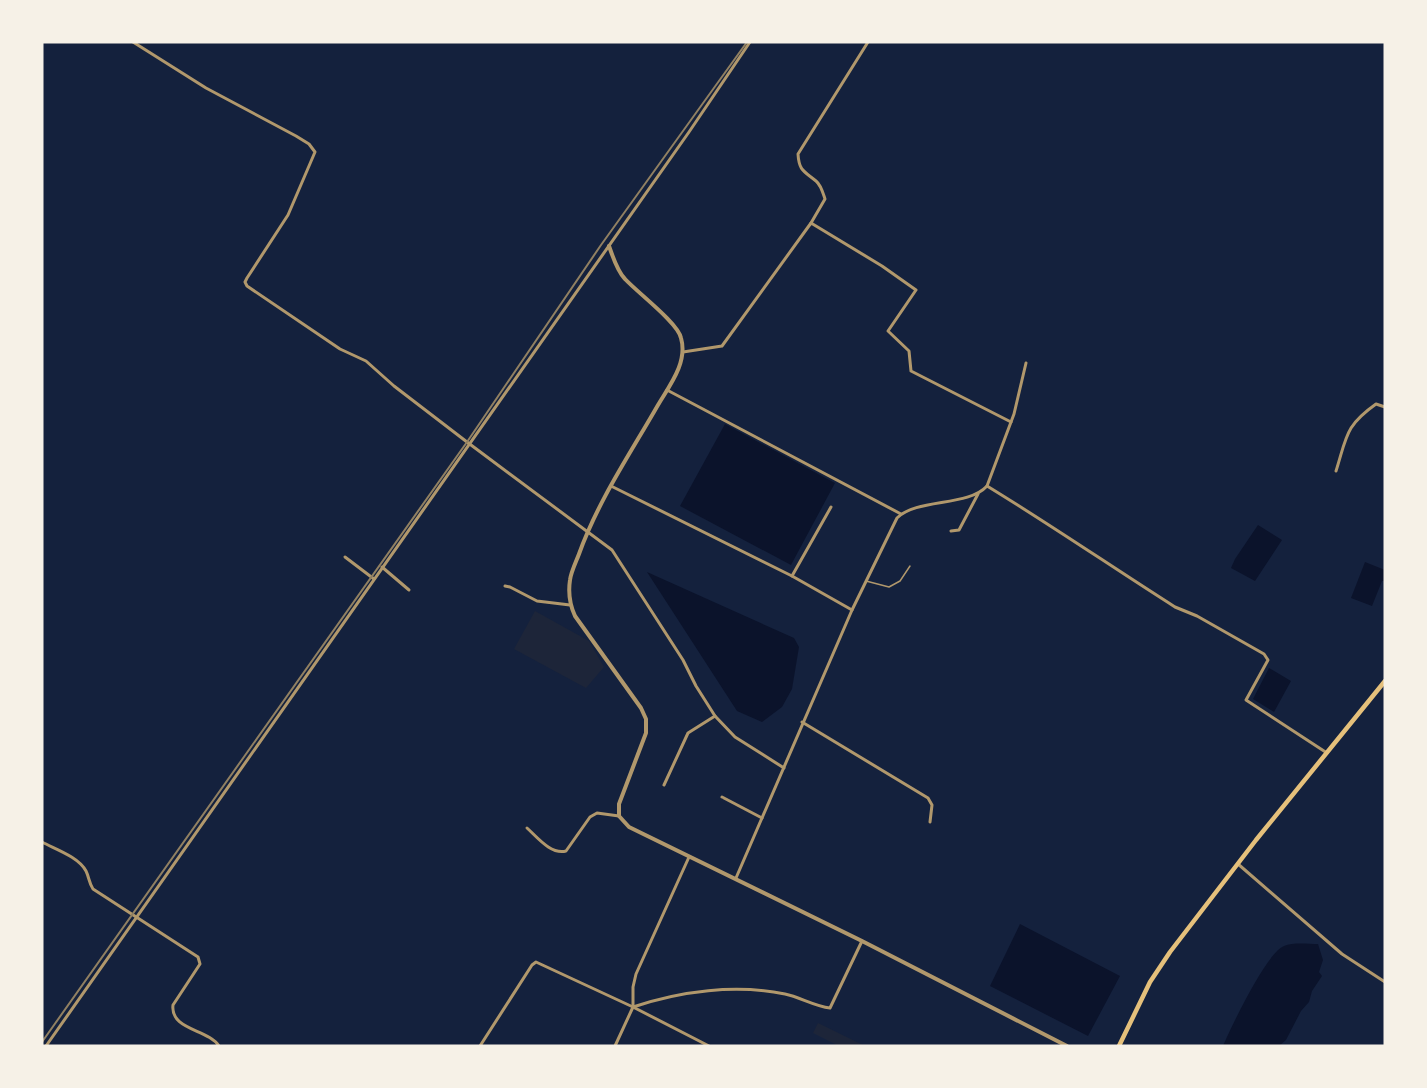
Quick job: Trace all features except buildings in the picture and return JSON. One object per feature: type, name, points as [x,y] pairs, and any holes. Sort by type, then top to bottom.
[{"type":"highway","points":[[1119,1046],[1150,982],[1170,952],[1385,681]]},
{"type":"street","points":[[133,42],[206,88],[309,144],[315,152],[288,215],[247,278],[245,282],[247,286],[340,349],[366,361],[394,386],[612,550],[716,716],[735,737],[784,768]]},
{"type":"street","points":[[46,1046],[750,42]]},
{"type":"street","points":[[683,352],[722,346],[811,223],[825,199],[818,183],[806,176],[799,165],[798,154],[868,42]]},
{"type":"street","points":[[811,223],[882,266],[916,290],[888,331],[909,351],[911,371],[1011,423]]},
{"type":"street","points":[[609,246],[622,277],[677,328],[683,352],[683,359],[667,390],[587,532],[570,579],[570,605],[575,616],[641,708],[646,719],[646,733],[619,804],[619,816]]},
{"type":"street","points":[[991,493],[989,487],[1011,423],[1026,363]]},
{"type":"street","points":[[667,390],[901,514]]},
{"type":"street","points":[[1336,471],[1349,429],[1376,404],[1385,407]]},
{"type":"street","points":[[611,486],[792,576],[852,610]]},
{"type":"street","points":[[736,879],[802,722],[892,526],[901,514],[978,494],[989,487]]},
{"type":"street","points":[[989,487],[1021,505],[1175,607],[1197,616],[1264,654],[1268,660],[1246,700],[1327,753]]},
{"type":"street","points":[[951,531],[959,530],[978,494]]},
{"type":"street","points":[[792,576],[831,507]]},
{"type":"street","points":[[345,557],[374,579]]},
{"type":"street","points":[[382,567],[409,590]]},
{"type":"street","points":[[505,586],[537,601],[570,605]]},
{"type":"street","points":[[664,785],[688,733],[716,716]]},
{"type":"street","points":[[802,722],[928,798],[932,805],[930,822]]},
{"type":"street","points":[[722,797],[762,818]]},
{"type":"street","points":[[527,828],[552,850],[561,852],[566,851],[590,818],[597,813],[619,816],[629,827],[862,941],[1067,1046]]},
{"type":"street","points":[[42,842],[80,863],[86,869],[93,889],[198,957],[200,964],[173,1005],[172,1011],[177,1021],[213,1038],[219,1046]]},
{"type":"street","points":[[615,1046],[633,1007],[633,987],[636,974],[689,856]]},
{"type":"street","points":[[1238,864],[1342,954],[1385,982]]},
{"type":"street","points":[[633,1007],[658,999],[723,988],[785,994],[830,1008],[862,941]]},
{"type":"street","points":[[480,1046],[534,963],[633,1007],[709,1046]]},
{"type":"lane","points":[[866,581],[889,587],[900,581],[910,566]]},
{"type":"shaded area","points":[[725,424],[835,483],[791,565],[680,506]]},
{"type":"shaded area","points":[[1258,525],[1282,540],[1255,581],[1231,568]]},
{"type":"shaded area","points":[[1365,562],[1385,570],[1385,581],[1382,581],[1372,606],[1351,598]]},
{"type":"shaded area","points":[[647,572],[794,638],[799,647],[792,689],[782,707],[762,722],[737,711]]},
{"type":"shaded area","points":[[535,611],[589,641],[604,667],[586,688],[514,649]]},
{"type":"shaded area","points":[[1269,668],[1291,681],[1274,712],[1253,699]]},
{"type":"shaded area","points":[[1020,924],[1120,976],[1088,1036],[990,986]]},
{"type":"shaded area","points":[[1292,944],[1318,944],[1323,960],[1319,972],[1322,976],[1286,1040],[1279,1046],[1223,1046],[1259,975],[1277,951]]},
{"type":"shaded area","points":[[818,1023],[865,1046],[839,1046],[813,1033]]},
{"type":"railway","points":[[42,1042],[467,442],[601,245],[747,42]]}]
